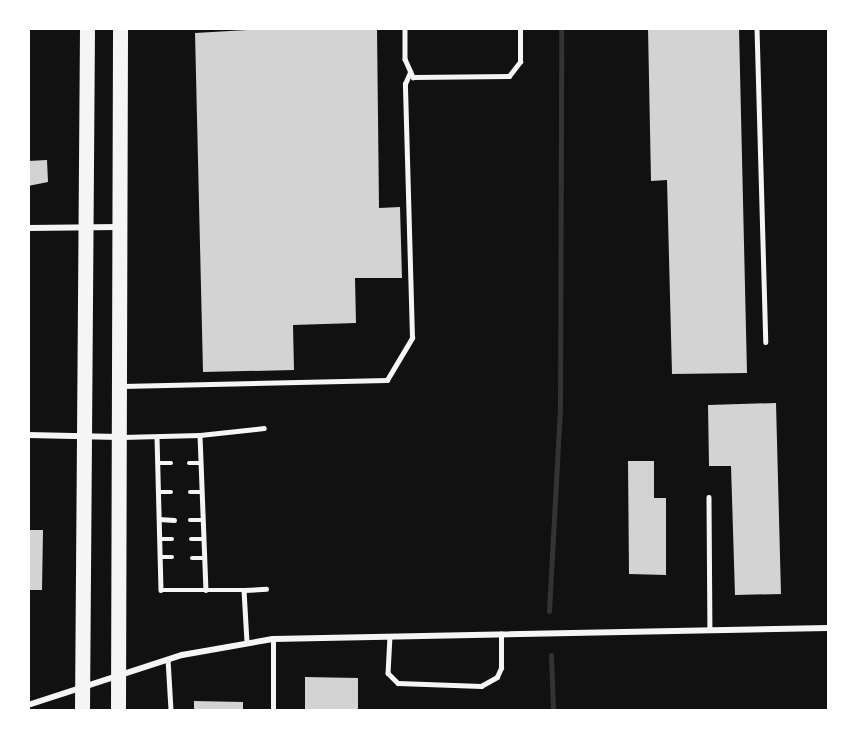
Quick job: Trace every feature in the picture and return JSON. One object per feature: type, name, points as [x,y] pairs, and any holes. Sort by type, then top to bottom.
[{"type":"main road","points":[[82,711],[82,434],[87,28]]},
{"type":"main road","points":[[118,711],[120,28]]},
{"type":"street","points":[[28,228],[119,228]]},
{"type":"street","points":[[28,435],[82,434],[120,437]]},
{"type":"street","points":[[28,705],[82,690],[168,659],[247,642],[273,639],[828,628]]},
{"type":"lane","points":[[405,28],[410,72],[413,77],[509,76],[520,62],[520,28]]},
{"type":"lane","points":[[757,28],[766,342]]},
{"type":"lane","points":[[119,386],[387,380],[412,338],[405,84],[410,72]]},
{"type":"lane","points":[[120,437],[200,435],[264,428]]},
{"type":"lane","points":[[200,435],[206,590]]},
{"type":"lane","points":[[157,437],[161,590],[267,589]]},
{"type":"lane","points":[[158,463],[171,463]]},
{"type":"lane","points":[[189,463],[201,463]]},
{"type":"lane","points":[[158,492],[171,492]]},
{"type":"lane","points":[[190,492],[201,492]]},
{"type":"lane","points":[[708,497],[710,630]]},
{"type":"lane","points":[[159,519],[174,520]]},
{"type":"lane","points":[[190,520],[202,520]]},
{"type":"lane","points":[[160,539],[172,539]]},
{"type":"lane","points":[[192,539],[203,539]]},
{"type":"lane","points":[[160,557],[172,557]]},
{"type":"lane","points":[[192,558],[203,558]]},
{"type":"lane","points":[[244,590],[247,642]]},
{"type":"lane","points":[[390,636],[388,673],[398,683],[482,686],[497,677],[501,668],[501,634]]},
{"type":"lane","points":[[273,639],[273,711]]},
{"type":"lane","points":[[168,659],[171,711]]},
{"type":"building","points":[[280,28],[377,28],[379,208],[400,207],[402,278],[355,278],[356,323],[293,325],[294,370],[203,372],[195,33]]},
{"type":"building","points":[[648,28],[739,28],[747,373],[672,374],[667,180],[651,181]]},
{"type":"building","points":[[47,160],[48,182],[28,186],[28,161]]},
{"type":"building","points":[[776,403],[781,594],[735,595],[731,466],[709,466],[708,405]]},
{"type":"building","points":[[628,461],[654,461],[654,498],[666,498],[666,575],[629,574]]},
{"type":"building","points":[[28,530],[43,530],[42,590],[28,590]]},
{"type":"building","points":[[305,677],[358,678],[358,710],[305,710]]},
{"type":"building","points":[[194,701],[243,702],[243,710],[194,710]]},
{"type":"waterway","points":[[549,611],[560,406],[561,28]]},
{"type":"waterway","points":[[551,655],[553,710]]}]
